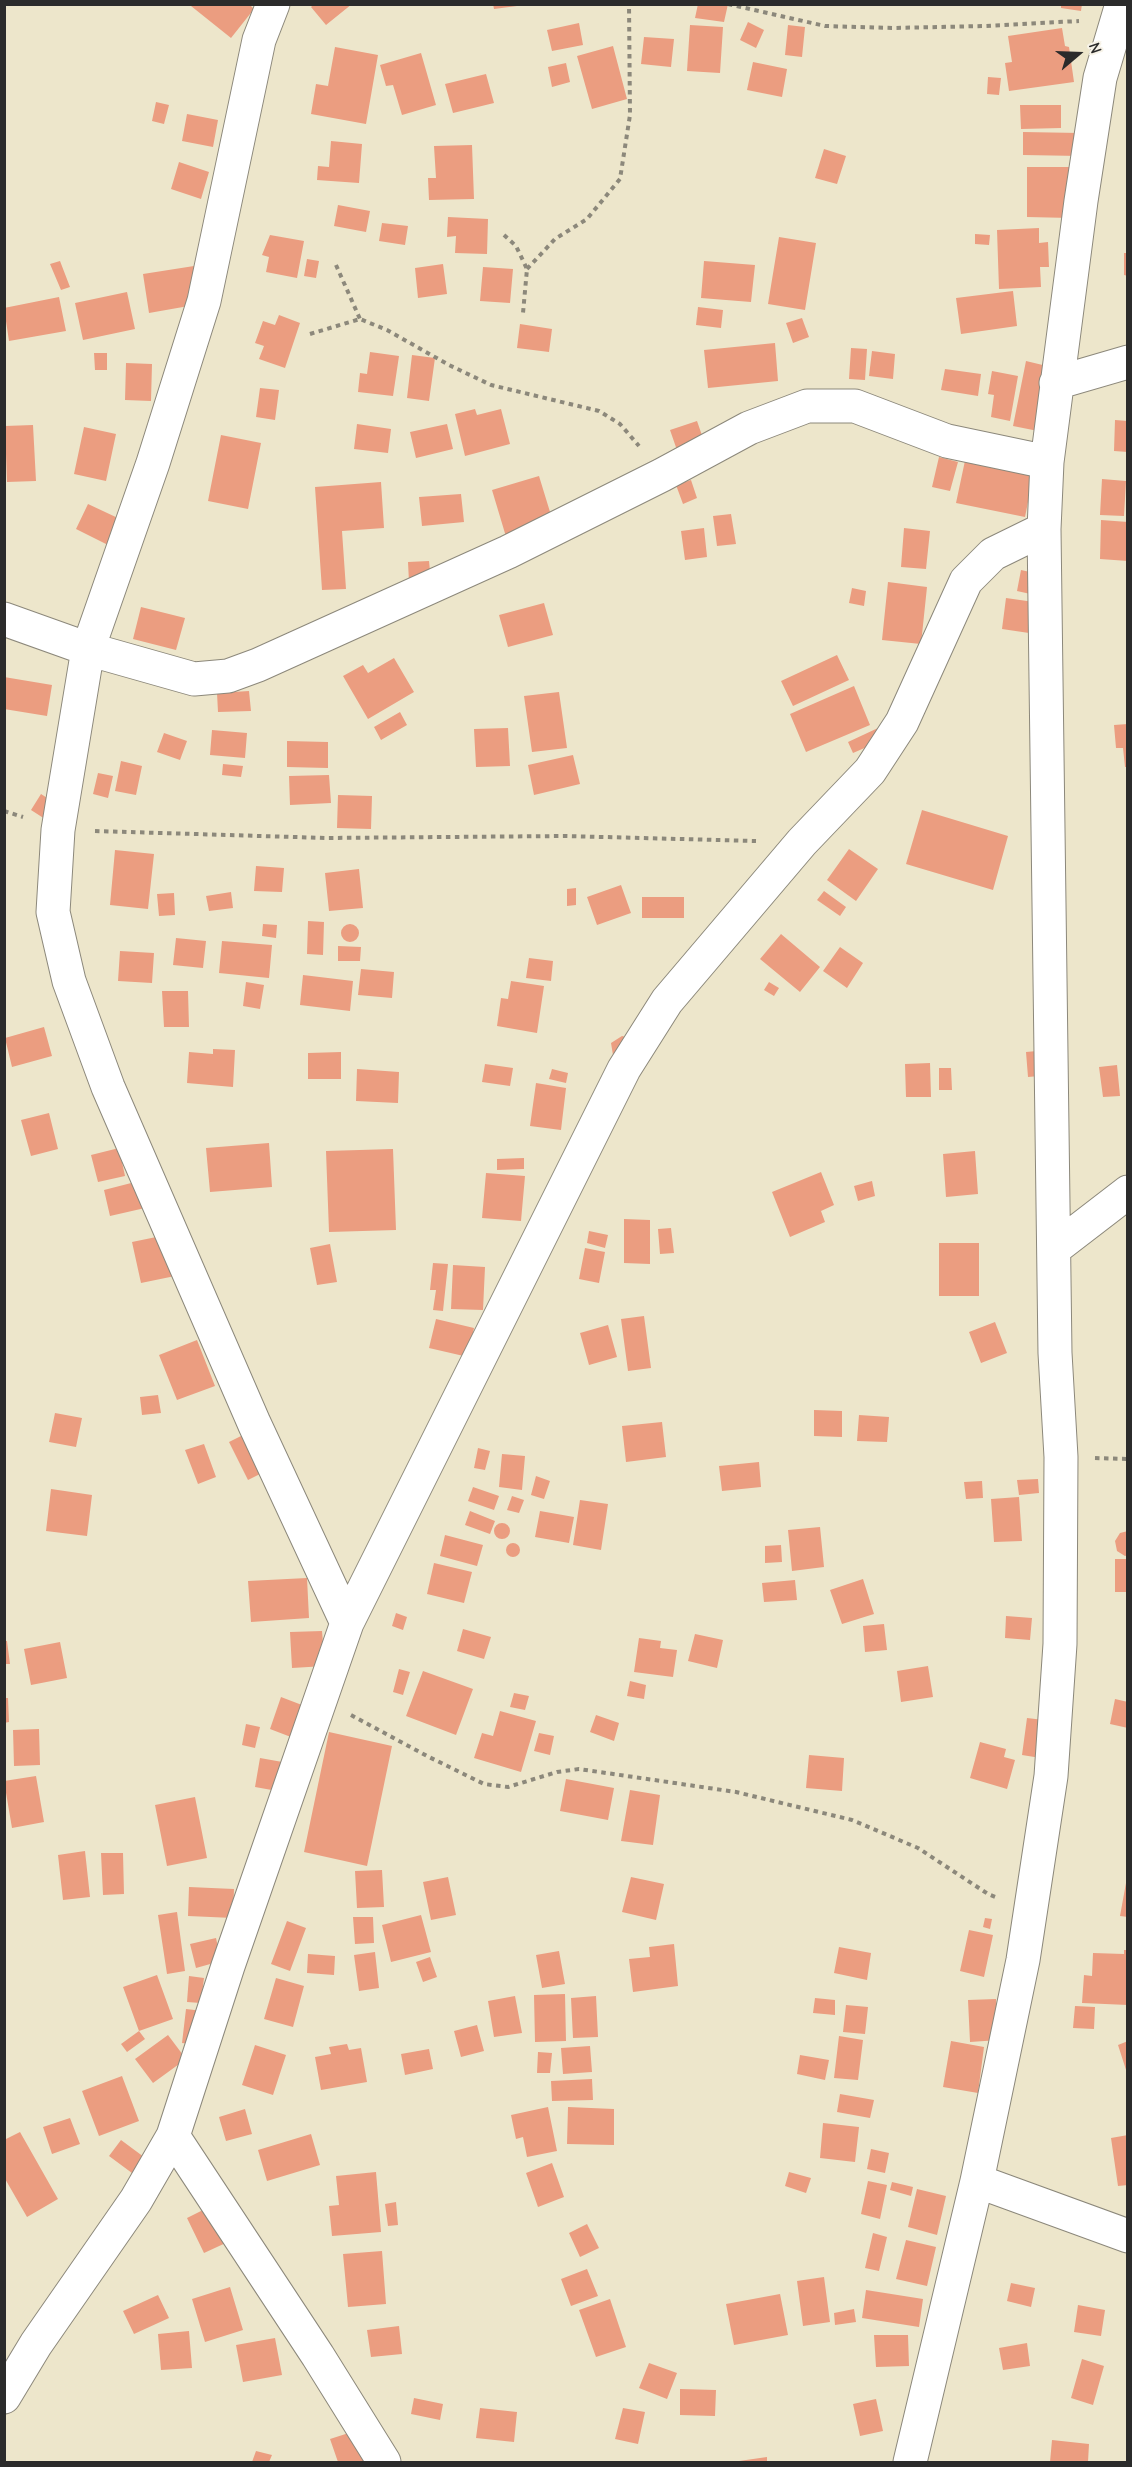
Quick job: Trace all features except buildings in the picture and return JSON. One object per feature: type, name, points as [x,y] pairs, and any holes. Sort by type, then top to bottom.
[{"type":"street","points":[[273,4],[259,40],[204,301],[135,517],[88,649],[58,830],[53,912],[69,981],[108,1088],[189,1277],[347,1623]]},
{"type":"street","points":[[910,2463],[977,2181],[1032,1912],[1051,1776],[1060,1644],[1061,1457],[1054,1353],[1044,529],[1047,462],[1056,383],[1100,78],[1119,12]]},
{"type":"street","points":[[1056,383],[1128,362]]},
{"type":"street","points":[[4,619],[88,649],[194,679],[228,676],[258,665],[508,552],[662,475],[749,428],[807,406],[855,406],[947,441],[1047,462]]},
{"type":"street","points":[[4,2397],[36,2344],[136,2200],[173,2136],[228,1966],[347,1623],[624,1069],[667,1001],[802,842],[870,771],[902,722],[966,580],[993,554],[1044,529]]},
{"type":"street","points":[[1054,1249],[1128,1192]]},
{"type":"street","points":[[173,2136],[318,2356],[384,2463]]},
{"type":"street","points":[[977,2181],[1128,2236]]},
{"type":"path","points":[[527,269],[555,239],[586,219],[620,179],[630,115],[629,4]]},
{"type":"path","points":[[728,4],[825,26],[892,28],[985,26],[1119,12]]},
{"type":"path","points":[[504,235],[516,246],[527,269],[523,313]]},
{"type":"path","points":[[336,265],[360,319]]},
{"type":"path","points":[[310,334],[360,319],[387,330],[449,365],[491,385],[599,411],[620,424],[662,475]]},
{"type":"path","points":[[58,830],[304,837],[565,836],[802,842]]},
{"type":"path","points":[[322,1698],[427,1756],[484,1784],[508,1787],[557,1772],[579,1769],[736,1792],[852,1820],[918,1848],[988,1894],[1032,1912]]}]
